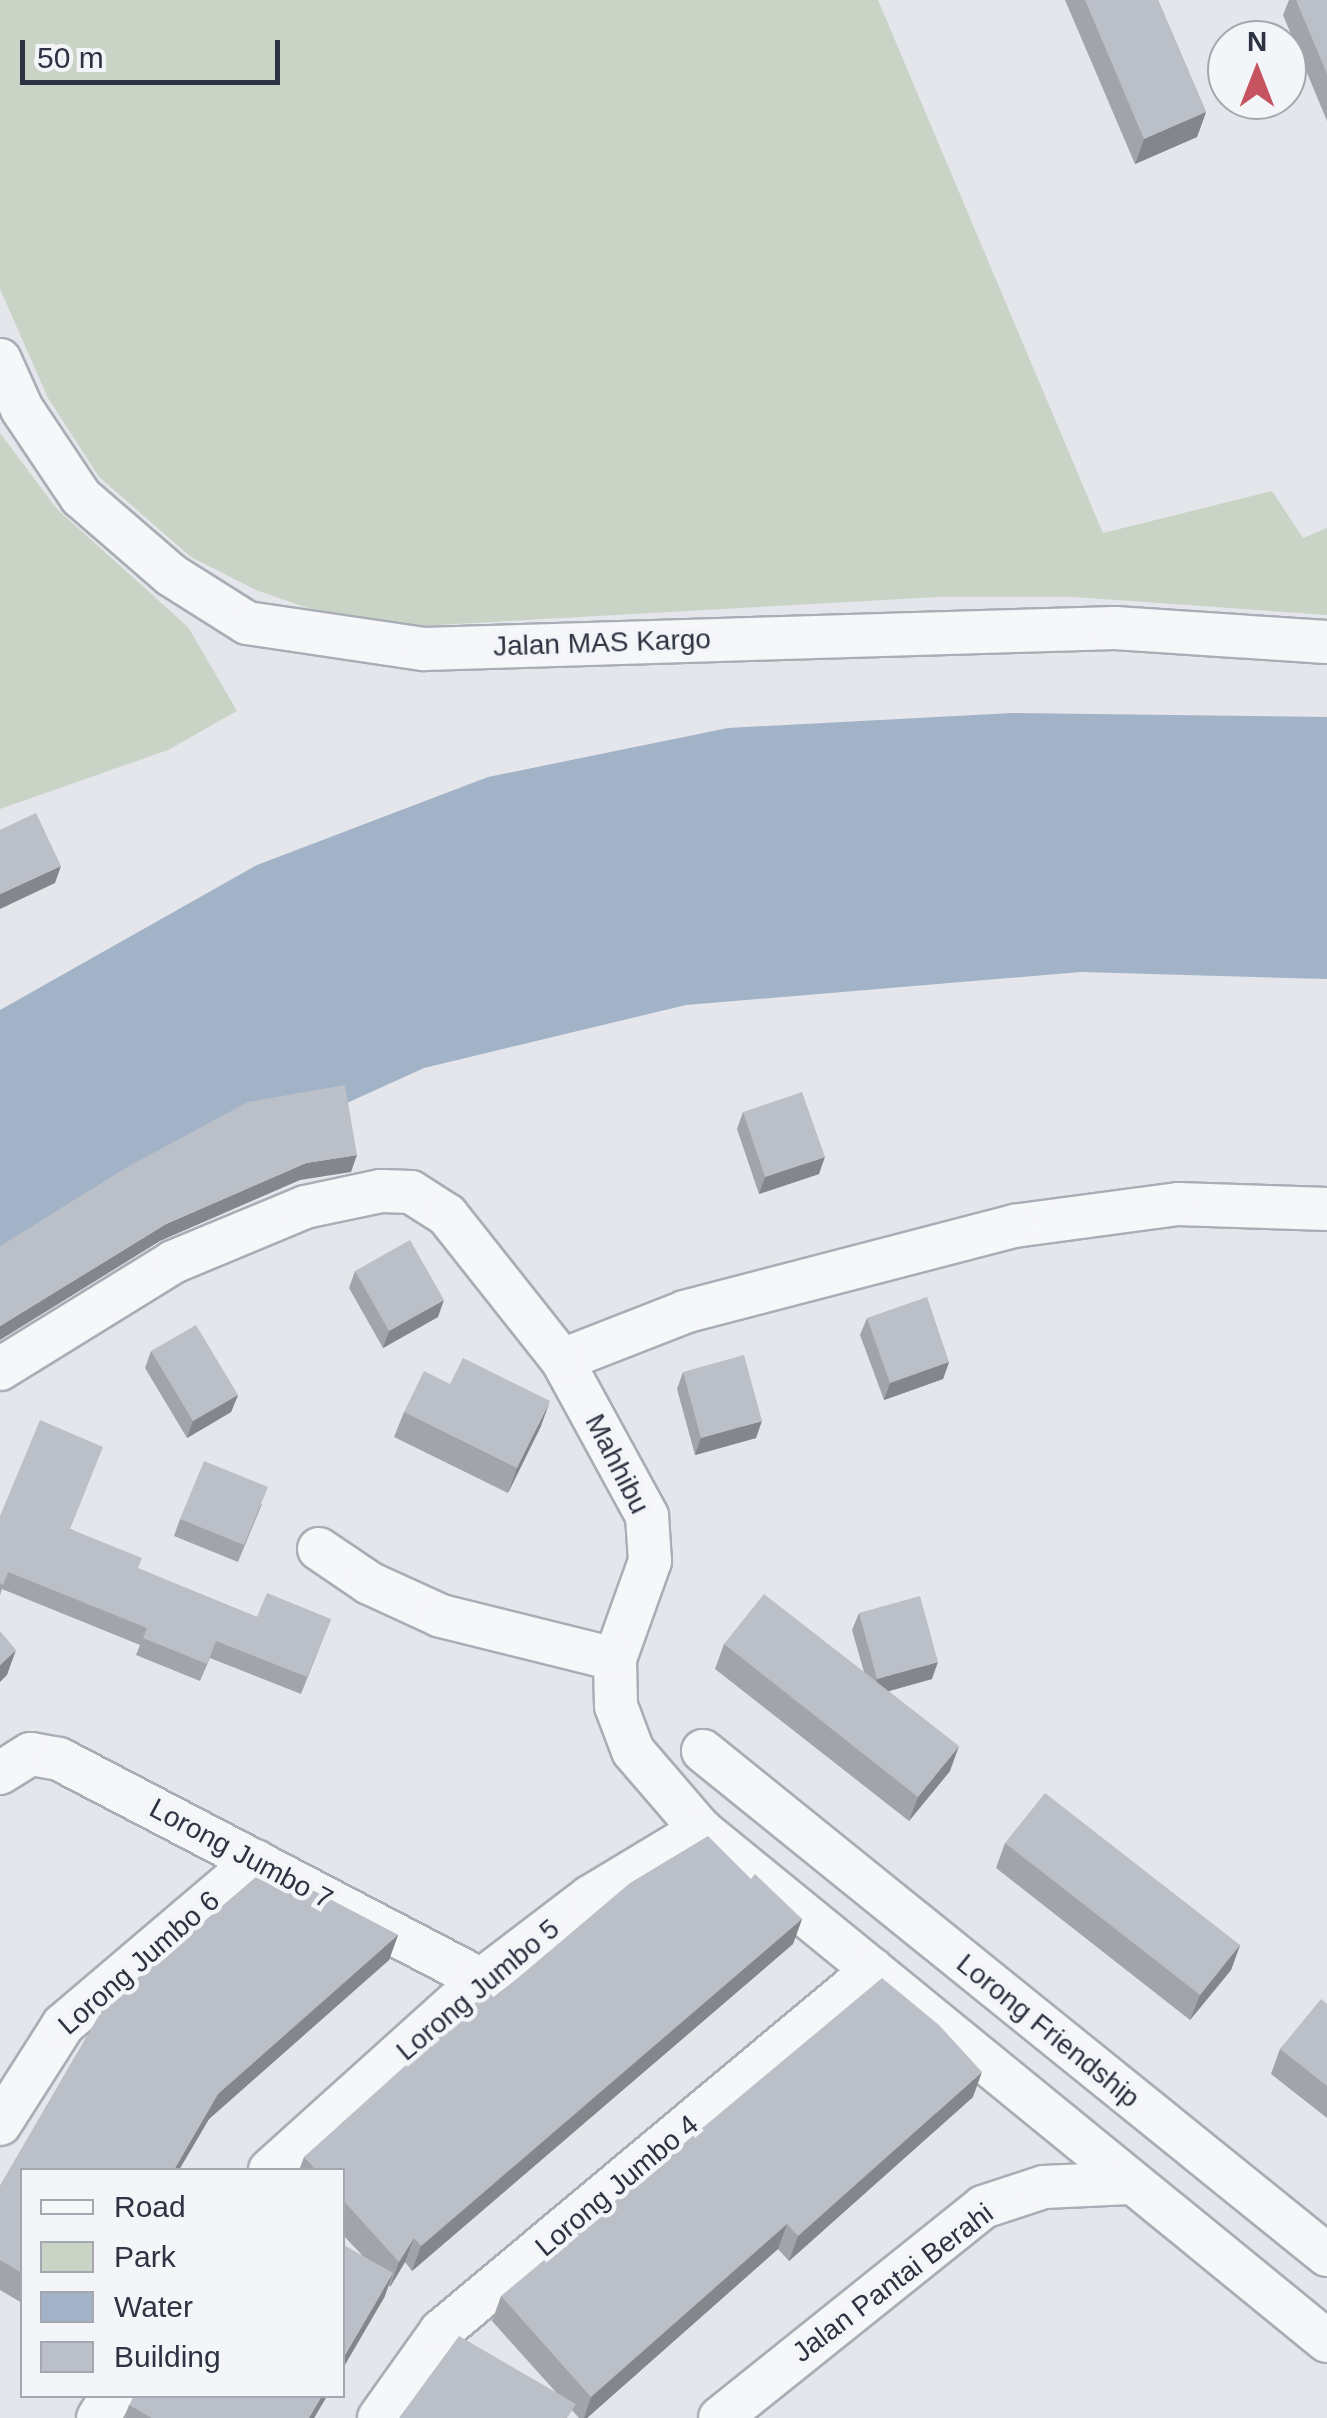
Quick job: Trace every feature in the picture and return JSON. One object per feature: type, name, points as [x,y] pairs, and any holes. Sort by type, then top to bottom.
[{"type":"street","name":"Jalan MAS Kargo","points":[[0,360],[22,409],[81,497],[171,576],[247,623],[424,648],[1115,628],[1327,642]]},
{"type":"street","name":"Mahhibu","points":[[0,1369],[173,1262],[304,1207],[381,1191],[410,1192],[448,1214],[562,1360],[647,1516],[650,1562],[614,1659],[622,1730],[713,1839],[1130,2183]]},
{"type":"street","points":[[562,1360],[685,1312],[1014,1226],[1178,1204],[1327,1209]]},
{"type":"street","points":[[319,1549],[369,1583],[441,1616],[614,1659]]},
{"type":"street","name":"Lorong Friendship","points":[[703,1751],[1327,2255]]},
{"type":"street","name":"Lorong Jumbo 7","points":[[0,1773],[31,1754],[59,1759],[481,1980]]},
{"type":"street","points":[[713,1839],[768,1807]]},
{"type":"street","name":"Lorong Jumbo 5","points":[[272,2168],[481,1980],[590,1897],[713,1839]]},
{"type":"street","name":"Lorong Jumbo 6","points":[[0,2124],[63,2024],[256,1860]]},
{"type":"street","name":"Lorong Jumbo 4","points":[[380,2418],[440,2331],[873,1970]]},
{"type":"street","points":[[1130,2183],[1327,2341]]},
{"type":"street","name":"Jalan Pantai Berahi","points":[[720,2418],[983,2208],[1044,2187],[1130,2183]]},
{"type":"green space","points":[[0,0],[878,0],[1103,533],[1272,491],[1303,538],[1327,528],[1327,615],[1074,597],[938,597],[420,626],[316,611],[256,590],[191,557],[99,477],[48,398],[0,289]]},
{"type":"green space","points":[[0,433],[57,509],[188,627],[237,711],[168,750],[0,809]]},
{"type":"water","points":[[1012,713],[1327,717],[1327,979],[1081,972],[686,1005],[424,1068],[87,1221],[0,1273],[0,1010],[257,865],[488,777],[728,728]]},
{"type":"building","points":[[1085,0],[1158,0],[1206,112],[1144,139]]},
{"type":"building","points":[[1296,0],[1327,0],[1327,74],[1307,20]]},
{"type":"building","points":[[36,813],[61,866],[0,894],[0,830]]},
{"type":"building","points":[[345,1085],[357,1155],[306,1163],[166,1224],[0,1326],[0,1246],[129,1166],[248,1102]]},
{"type":"building","points":[[802,1092],[825,1157],[765,1177],[743,1112]]},
{"type":"building","points":[[410,1240],[444,1300],[389,1331],[355,1271]]},
{"type":"building","points":[[927,1297],[949,1362],[890,1383],[867,1318]]},
{"type":"building","points":[[196,1325],[238,1395],[193,1421],[151,1351]]},
{"type":"building","points":[[744,1355],[762,1421],[701,1438],[683,1372]]},
{"type":"building","points":[[463,1358],[550,1401],[517,1468],[404,1412],[424,1371],[450,1384]]},
{"type":"building","points":[[40,1420],[103,1447],[70,1529],[142,1558],[138,1568],[257,1617],[267,1593],[331,1619],[307,1677],[216,1641],[207,1664],[143,1638],[147,1628],[8,1572],[3,1585],[0,1583],[0,1516]]},
{"type":"building","points":[[204,1461],[268,1487],[244,1545],[180,1519]]},
{"type":"building","points":[[764,1594],[959,1746],[918,1797],[724,1644]]},
{"type":"building","points":[[920,1596],[938,1662],[877,1679],[859,1613]]},
{"type":"building","points":[[0,1631],[16,1650],[0,1665]]},
{"type":"building","points":[[1045,1793],[1240,1945],[1200,1995],[1005,1843]]},
{"type":"building","points":[[708,1836],[751,1879],[755,1874],[802,1919],[421,2246],[414,2238],[399,2262],[345,2202],[345,2168],[314,2168],[304,2157],[488,1991],[494,1998],[630,1883]]},
{"type":"building","points":[[268,1867],[398,1935],[218,2094],[175,2168],[20,2168],[20,2272],[0,2260],[0,2186],[104,2007]]},
{"type":"building","points":[[882,1978],[939,2025],[982,2072],[798,2236],[787,2224],[591,2397],[501,2296]]},
{"type":"building","points":[[1321,1999],[1327,2004],[1327,2086],[1280,2049]]},
{"type":"building","points":[[345,2246],[393,2273],[345,2355]]},
{"type":"building","points":[[459,2336],[576,2404],[567,2418],[399,2418]]},
{"type":"building","points":[[133,2398],[321,2398],[309,2418],[152,2418],[129,2405]]}]
